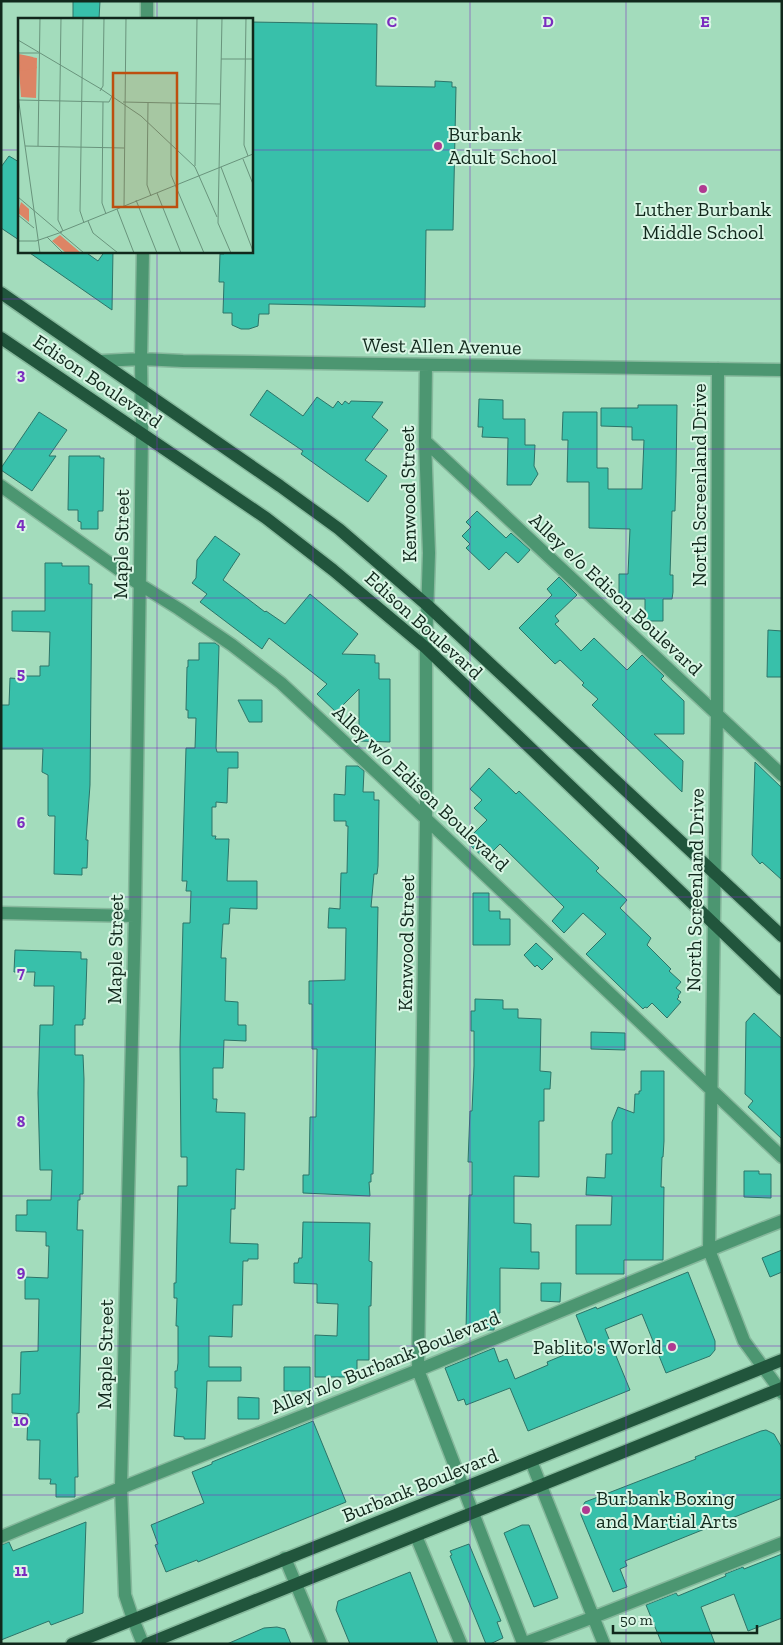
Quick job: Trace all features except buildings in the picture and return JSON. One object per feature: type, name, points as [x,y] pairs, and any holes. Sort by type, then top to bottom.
[{"type":"main road","name":"Edison Boulevard","points":[[1,293],[102,361],[338,529],[427,605],[782,936]]},
{"type":"main road","name":"Edison Boulevard","points":[[1,338],[142,433],[334,570],[426,648],[782,989]]},
{"type":"main road","name":"Burbank Boulevard","points":[[72,1644],[782,1360]]},
{"type":"main road","points":[[147,1644],[781,1390]]},
{"type":"street","points":[[147,1],[147,18]]},
{"type":"street","name":"Maple Street","points":[[143,252],[135,916],[121,1487],[125,1595],[143,1644]]},
{"type":"street","name":"West Allen Avenue","points":[[102,361],[141,359],[782,370]]},
{"type":"street","name":"Kenwood Street","points":[[426,364],[429,553],[426,648],[426,819],[418,1370],[522,1644]]},
{"type":"street","name":"North Screenland Drive","points":[[718,369],[717,714],[709,1250],[744,1341],[781,1390]]},
{"type":"street","name":"Alley e/o Edison Boulevard","points":[[426,441],[782,775]]},
{"type":"street","name":"Alley w/o Edison Boulevard","points":[[1,486],[139,584],[232,645],[281,683],[782,1157]]},
{"type":"street","points":[[1,913],[135,916]]},
{"type":"street","name":"Alley n/o Burbank Boulevard","points":[[1,1537],[121,1487],[418,1370],[782,1221]]},
{"type":"street","points":[[531,1461],[604,1644]]},
{"type":"street","points":[[416,1536],[461,1644]]},
{"type":"street","points":[[522,1644],[782,1543]]},
{"type":"street","points":[[285,1558],[321,1644]]},
{"type":"place","name":"Burbank Adult School","points":[[438,146]]},
{"type":"place","name":"Luther Burbank Middle School","points":[[703,189]]},
{"type":"place","name":"Pablito's World","points":[[672,1347]]},
{"type":"place","name":"Burbank Boxing and Martial Arts","points":[[586,1510]]}]
